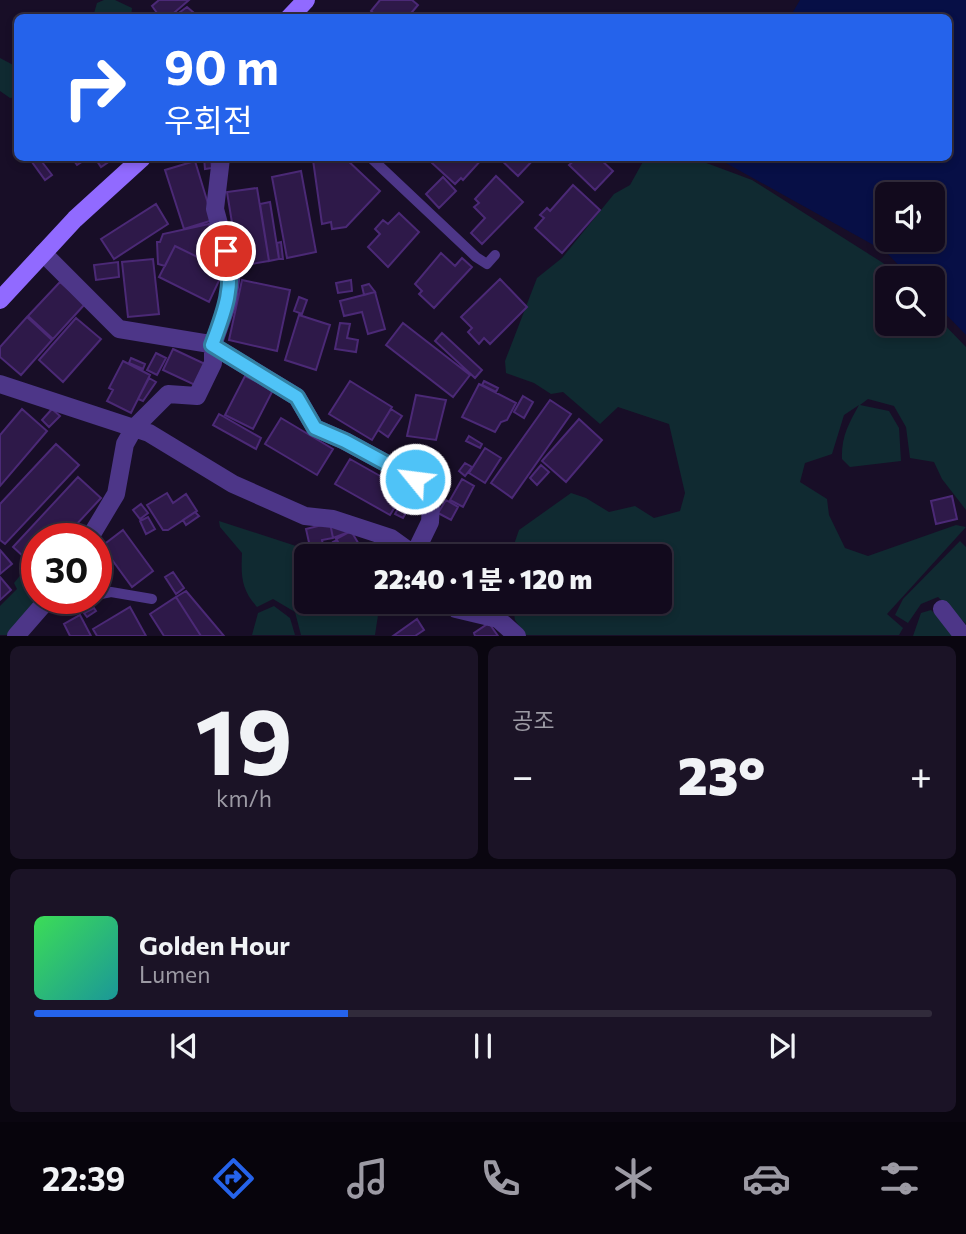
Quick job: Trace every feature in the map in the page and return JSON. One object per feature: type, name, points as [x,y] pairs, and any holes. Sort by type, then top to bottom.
[{"type":"main road","points":[[293,14],[306,0]]},
{"type":"main road","points":[[0,300],[75,219],[139,161]]},
{"type":"street","points":[[100,523],[110,508],[125,443],[134,428],[168,394],[197,396],[213,363],[212,345],[228,302],[232,272],[215,209],[221,161]]},
{"type":"street","points":[[43,253],[119,329],[212,345],[297,397],[315,428],[415,479],[431,505],[430,522],[420,544]]},
{"type":"street","points":[[0,384],[149,433],[233,484],[304,516],[333,519],[391,538],[399,544]]},
{"type":"street","points":[[942,609],[963,635]]},
{"type":"street","points":[[16,635],[35,614]]},
{"type":"street","points":[[475,614],[498,619],[517,635]]},
{"type":"lane","points":[[374,161],[476,257],[487,264],[495,255]]},
{"type":"lane","points":[[112,592],[152,599]]},
{"type":"shaded area","points":[[115,0],[132,8],[131,14],[94,14],[97,3]]},
{"type":"shaded area","points":[[800,0],[966,0],[966,335],[945,313],[945,266],[899,266],[886,252],[945,252],[945,182],[875,182],[875,246],[722,161],[952,161],[952,14],[792,14]]},
{"type":"shaded area","points":[[0,58],[14,65],[14,97],[10,98],[0,91]]},
{"type":"shaded area","points":[[643,161],[701,161],[752,180],[886,266],[875,266],[875,336],[945,336],[945,325],[966,347],[966,510],[942,479],[934,462],[910,458],[906,427],[894,406],[868,399],[860,405],[889,411],[899,428],[901,461],[850,467],[842,459],[844,437],[859,405],[844,415],[832,454],[805,463],[800,482],[827,499],[829,515],[845,548],[868,556],[956,525],[966,527],[887,614],[903,628],[899,635],[525,635],[515,620],[514,614],[672,614],[672,544],[514,544],[519,530],[571,493],[586,498],[609,512],[635,506],[654,518],[680,511],[685,493],[669,424],[618,407],[600,424],[563,392],[551,394],[534,383],[506,373],[505,361],[537,278],[562,258],[614,194],[630,185]]},
{"type":"shaded area","points":[[219,521],[294,545],[294,611],[273,599],[257,607],[243,582],[242,553],[220,527]]},
{"type":"shaded area","points":[[960,541],[966,547],[966,624],[938,597],[921,604],[908,623],[895,615],[903,599]]},
{"type":"shaded area","points":[[21,574],[21,614],[28,614],[11,635],[0,635],[0,606],[17,589],[14,583]]},
{"type":"shaded area","points":[[274,606],[290,618],[295,635],[252,635],[258,613]]},
{"type":"shaded area","points":[[931,610],[957,636],[913,636],[921,613]]},
{"type":"shaded area","points":[[296,614],[378,614],[375,635],[301,635]]},
{"type":"building","points":[[159,0],[189,0],[173,14],[156,14],[152,6]]},
{"type":"building","points":[[380,0],[412,0],[418,5],[410,14],[374,14],[371,11]]},
{"type":"building","points":[[187,7],[195,14],[177,14]]},
{"type":"building","points":[[41,161],[52,175],[45,180],[32,162]]},
{"type":"building","points":[[97,161],[110,161],[101,167]]},
{"type":"building","points":[[195,161],[213,220],[184,229],[165,170]]},
{"type":"building","points":[[204,161],[211,161],[212,168],[205,169]]},
{"type":"building","points":[[313,161],[348,161],[380,191],[346,227],[332,229],[331,222],[322,224]]},
{"type":"building","points":[[480,161],[463,180],[461,178],[455,184],[432,163]]},
{"type":"building","points":[[502,161],[532,161],[518,176]]},
{"type":"building","points":[[574,161],[602,161],[613,171],[595,190],[569,165]]},
{"type":"building","points":[[301,171],[316,252],[287,258],[272,177]]},
{"type":"building","points":[[496,176],[523,202],[482,244],[471,233],[485,218],[474,207],[479,203],[475,199]]},
{"type":"building","points":[[443,177],[456,191],[439,208],[426,194]]},
{"type":"building","points":[[573,185],[600,210],[562,253],[535,228],[544,218],[540,215],[547,208],[550,211]]},
{"type":"building","points":[[257,188],[269,261],[239,266],[227,192]]},
{"type":"building","points":[[270,202],[279,259],[269,261],[260,204]]},
{"type":"building","points":[[156,204],[168,224],[114,259],[101,239]]},
{"type":"building","points":[[399,213],[419,232],[388,267],[368,247],[380,234],[375,229],[383,220],[388,224]]},
{"type":"building","points":[[209,224],[222,263],[220,268],[175,246],[165,266],[158,264],[157,242],[160,242],[163,234]]},
{"type":"building","points":[[281,242],[283,259],[279,259],[277,243]]},
{"type":"building","points":[[175,246],[224,270],[209,302],[159,277]]},
{"type":"building","points":[[441,253],[455,266],[462,258],[472,267],[434,308],[419,294],[422,291],[415,284]]},
{"type":"building","points":[[153,259],[159,314],[128,317],[122,262]]},
{"type":"building","points":[[118,262],[119,277],[96,280],[94,265]]},
{"type":"building","points":[[500,279],[527,307],[490,344],[484,338],[479,344],[468,332],[472,328],[461,317]]},
{"type":"building","points":[[242,280],[290,290],[277,351],[229,340]]},
{"type":"building","points":[[351,280],[352,291],[338,293],[336,283]]},
{"type":"building","points":[[60,282],[85,304],[53,339],[28,316]]},
{"type":"building","points":[[369,284],[375,292],[364,295],[362,286]]},
{"type":"building","points":[[375,292],[385,329],[368,334],[362,312],[344,316],[340,301]]},
{"type":"building","points":[[299,297],[307,300],[302,314],[294,311]]},
{"type":"building","points":[[299,315],[330,325],[316,370],[285,360]]},
{"type":"building","points":[[27,317],[52,340],[21,375],[0,357],[0,347]]},
{"type":"building","points":[[76,318],[101,339],[63,382],[39,360]]},
{"type":"building","points":[[340,323],[350,324],[347,338],[358,340],[356,352],[335,349]]},
{"type":"building","points":[[403,323],[470,375],[453,397],[386,345]]},
{"type":"building","points":[[442,333],[482,370],[475,378],[435,341]]},
{"type":"building","points":[[173,349],[205,364],[195,385],[163,370]]},
{"type":"building","points":[[156,353],[166,358],[157,375],[147,370]]},
{"type":"building","points":[[131,358],[145,364],[143,369],[129,363]]},
{"type":"building","points":[[123,361],[150,375],[131,413],[107,401],[113,390],[109,388]]},
{"type":"building","points":[[245,376],[273,390],[253,429],[225,415]]},
{"type":"building","points":[[149,378],[156,382],[143,401],[138,399]]},
{"type":"building","points":[[350,381],[392,407],[372,440],[329,414]]},
{"type":"building","points":[[484,381],[498,388],[496,392],[482,385]]},
{"type":"building","points":[[479,384],[516,403],[507,420],[501,422],[495,432],[462,417]]},
{"type":"building","points":[[416,395],[446,400],[436,440],[407,436]]},
{"type":"building","points":[[523,396],[533,402],[524,418],[514,412]]},
{"type":"building","points":[[550,400],[571,414],[512,498],[491,483]]},
{"type":"building","points":[[22,409],[47,431],[0,486],[0,435]]},
{"type":"building","points":[[52,409],[60,416],[49,427],[42,420]]},
{"type":"building","points":[[391,409],[402,416],[388,437],[378,430]]},
{"type":"building","points":[[219,414],[261,438],[256,449],[213,425]]},
{"type":"building","points":[[281,418],[333,449],[317,475],[265,444]]},
{"type":"building","points":[[579,419],[602,440],[566,482],[542,461]]},
{"type":"building","points":[[469,436],[482,444],[480,448],[466,441]]},
{"type":"building","points":[[56,444],[79,465],[25,523],[21,523],[21,527],[5,544],[0,540],[0,504]]},
{"type":"building","points":[[485,448],[501,458],[485,483],[469,473]]},
{"type":"building","points":[[350,459],[405,490],[390,515],[335,484]]},
{"type":"building","points":[[465,463],[472,467],[465,476],[459,471]]},
{"type":"building","points":[[541,465],[549,472],[537,485],[530,478]]},
{"type":"building","points":[[78,477],[101,498],[78,523],[35,523]]},
{"type":"building","points":[[462,479],[474,486],[463,507],[450,500]]},
{"type":"building","points":[[167,493],[173,503],[186,494],[197,511],[168,530],[163,530],[147,505]]},
{"type":"building","points":[[952,496],[957,519],[936,524],[931,501]]},
{"type":"building","points":[[403,499],[411,504],[403,518],[395,514]]},
{"type":"building","points":[[446,500],[458,507],[451,520],[438,513]]},
{"type":"building","points":[[141,504],[148,513],[140,519],[133,510]]},
{"type":"building","points":[[195,512],[199,516],[186,525],[183,520]]},
{"type":"building","points":[[148,517],[155,529],[146,534],[140,521]]},
{"type":"building","points":[[330,523],[333,538],[322,540],[323,544],[309,544],[306,529]]},
{"type":"building","points":[[330,523],[349,532],[333,538]]},
{"type":"building","points":[[123,530],[153,571],[132,587],[112,560],[112,538]]},
{"type":"building","points":[[351,531],[359,544],[339,544],[336,539]]},
{"type":"building","points":[[21,538],[21,554],[13,547]]},
{"type":"building","points":[[0,550],[12,564],[0,574]]},
{"type":"building","points":[[173,572],[184,588],[176,594],[165,577]]},
{"type":"building","points":[[0,577],[11,590],[0,600]]},
{"type":"building","points":[[186,591],[224,636],[201,636],[176,597]]},
{"type":"building","points":[[176,597],[201,636],[164,636],[150,614]]},
{"type":"building","points":[[130,607],[146,636],[97,636],[93,629]]},
{"type":"building","points":[[80,615],[91,636],[70,636],[64,624]]},
{"type":"building","points":[[417,619],[424,630],[415,636],[393,636]]},
{"type":"building","points":[[489,623],[498,636],[475,636],[474,633]]},
{"type":"route","points":[[226,251],[232,272],[228,302],[212,345],[297,397],[315,428],[415,479]]}]
